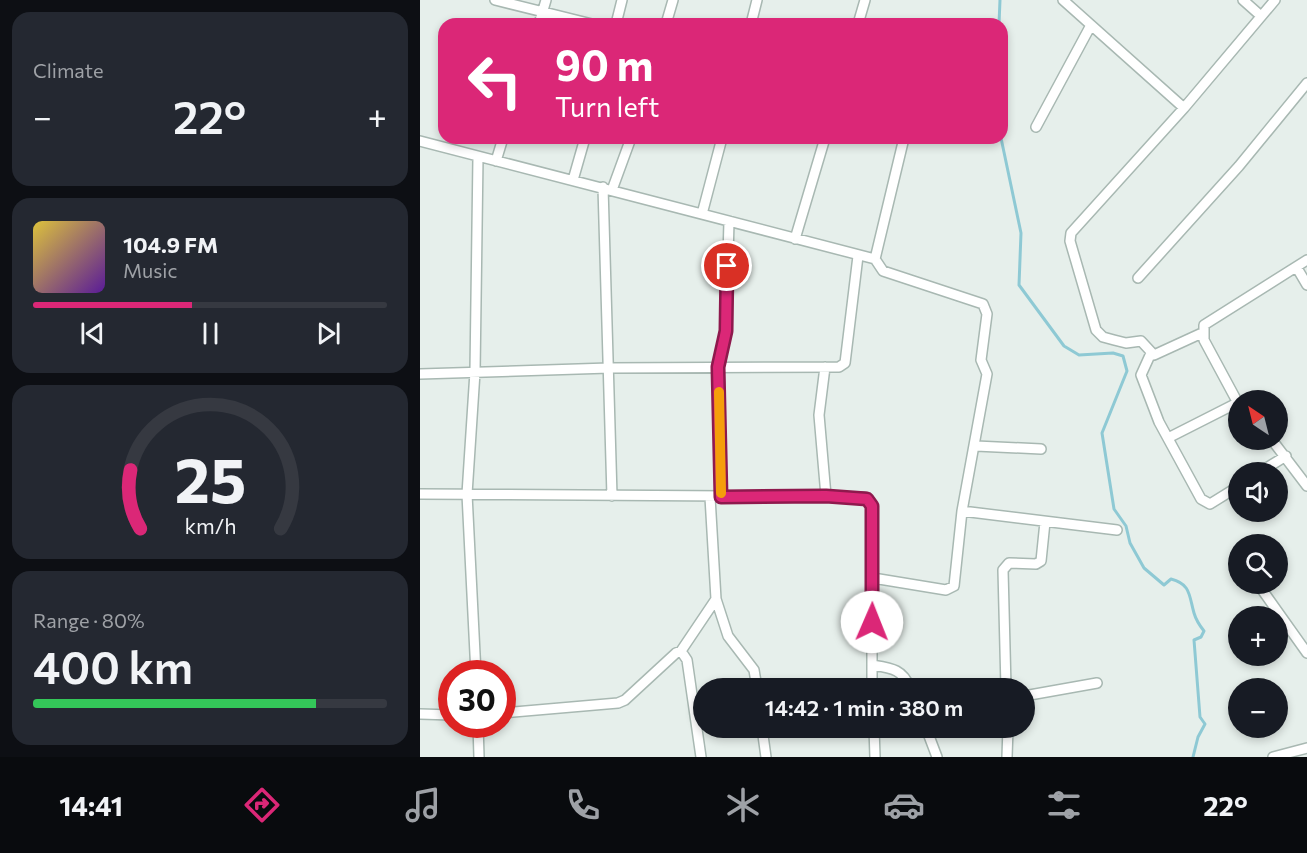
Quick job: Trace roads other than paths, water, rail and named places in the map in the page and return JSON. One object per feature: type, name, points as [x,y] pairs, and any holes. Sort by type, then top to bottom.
[{"type":"street","points":[[495,0],[568,18]]},
{"type":"street","points":[[541,18],[546,0]]},
{"type":"street","points":[[618,18],[622,0]]},
{"type":"street","points":[[668,18],[673,0]]},
{"type":"street","points":[[752,18],[757,0]]},
{"type":"street","points":[[860,18],[865,0]]},
{"type":"street","points":[[1063,0],[1184,108]]},
{"type":"street","points":[[1243,0],[1261,16]]},
{"type":"street","points":[[1202,333],[1159,354],[1151,353],[1141,342],[1126,343],[1103,337],[1096,330],[1070,242],[1071,233],[1184,108],[1275,0]]},
{"type":"street","points":[[1036,127],[1091,25]]},
{"type":"street","points":[[1138,278],[1239,165],[1307,83]]},
{"type":"street","points":[[420,141],[875,260],[883,271],[980,302],[986,308],[981,360],[987,374],[976,446],[962,511],[952,588],[946,590],[873,578]]},
{"type":"street","points":[[496,161],[501,144]]},
{"type":"street","points":[[573,180],[583,144]]},
{"type":"street","points":[[612,496],[608,189],[628,144]]},
{"type":"street","points":[[702,214],[720,144]]},
{"type":"street","points":[[795,239],[823,144]]},
{"type":"street","points":[[875,260],[903,144]]},
{"type":"street","points":[[475,660],[467,494],[475,372],[478,157]]},
{"type":"street","points":[[721,497],[718,367],[726,331],[729,221]]},
{"type":"street","points":[[420,374],[609,368],[839,367],[845,363],[858,256]]},
{"type":"street","points":[[1231,390],[1202,333],[1204,325],[1307,260]]},
{"type":"street","points":[[1297,268],[1307,285]]},
{"type":"street","points":[[1151,353],[1141,375],[1159,422],[1204,502],[1216,501],[1228,493]]},
{"type":"street","points":[[825,367],[819,415],[826,496]]},
{"type":"street","points":[[1168,438],[1228,409]]},
{"type":"street","points":[[976,446],[1041,449]]},
{"type":"street","points":[[1281,450],[1307,486]]},
{"type":"street","points":[[1276,462],[1286,456]]},
{"type":"street","points":[[420,494],[864,497],[870,502],[873,578],[872,678]]},
{"type":"street","points":[[710,497],[716,599],[728,636],[754,670],[755,678]]},
{"type":"street","points":[[962,511],[1117,530]]},
{"type":"street","points":[[1006,678],[1003,570],[1009,563],[1036,564],[1041,561],[1045,522]]},
{"type":"street","points":[[1265,594],[1307,653]]},
{"type":"street","points":[[516,712],[618,703],[626,700],[676,653],[681,651],[716,599]]},
{"type":"street","points":[[681,651],[687,660],[701,757]]},
{"type":"street","points":[[872,665],[896,669],[906,678]]},
{"type":"street","points":[[1035,694],[1097,683]]},
{"type":"street","points":[[420,714],[438,715]]},
{"type":"street","points":[[478,738],[479,757]]},
{"type":"street","points":[[763,738],[766,757]]},
{"type":"street","points":[[874,738],[875,757]]},
{"type":"street","points":[[930,738],[937,757]]},
{"type":"street","points":[[1007,757],[1008,738]]},
{"type":"street","points":[[1273,757],[1307,748]]},
{"type":"waterway","points":[[999,18],[1000,0]]},
{"type":"waterway","points":[[1002,144],[1021,233],[1019,285],[1064,346],[1079,355],[1113,353],[1123,356],[1127,371],[1102,433],[1114,509],[1126,526],[1130,543],[1144,568],[1164,585],[1171,579],[1186,587],[1196,618],[1204,631],[1201,637],[1194,640],[1200,717],[1205,724],[1198,737],[1193,757]]}]
